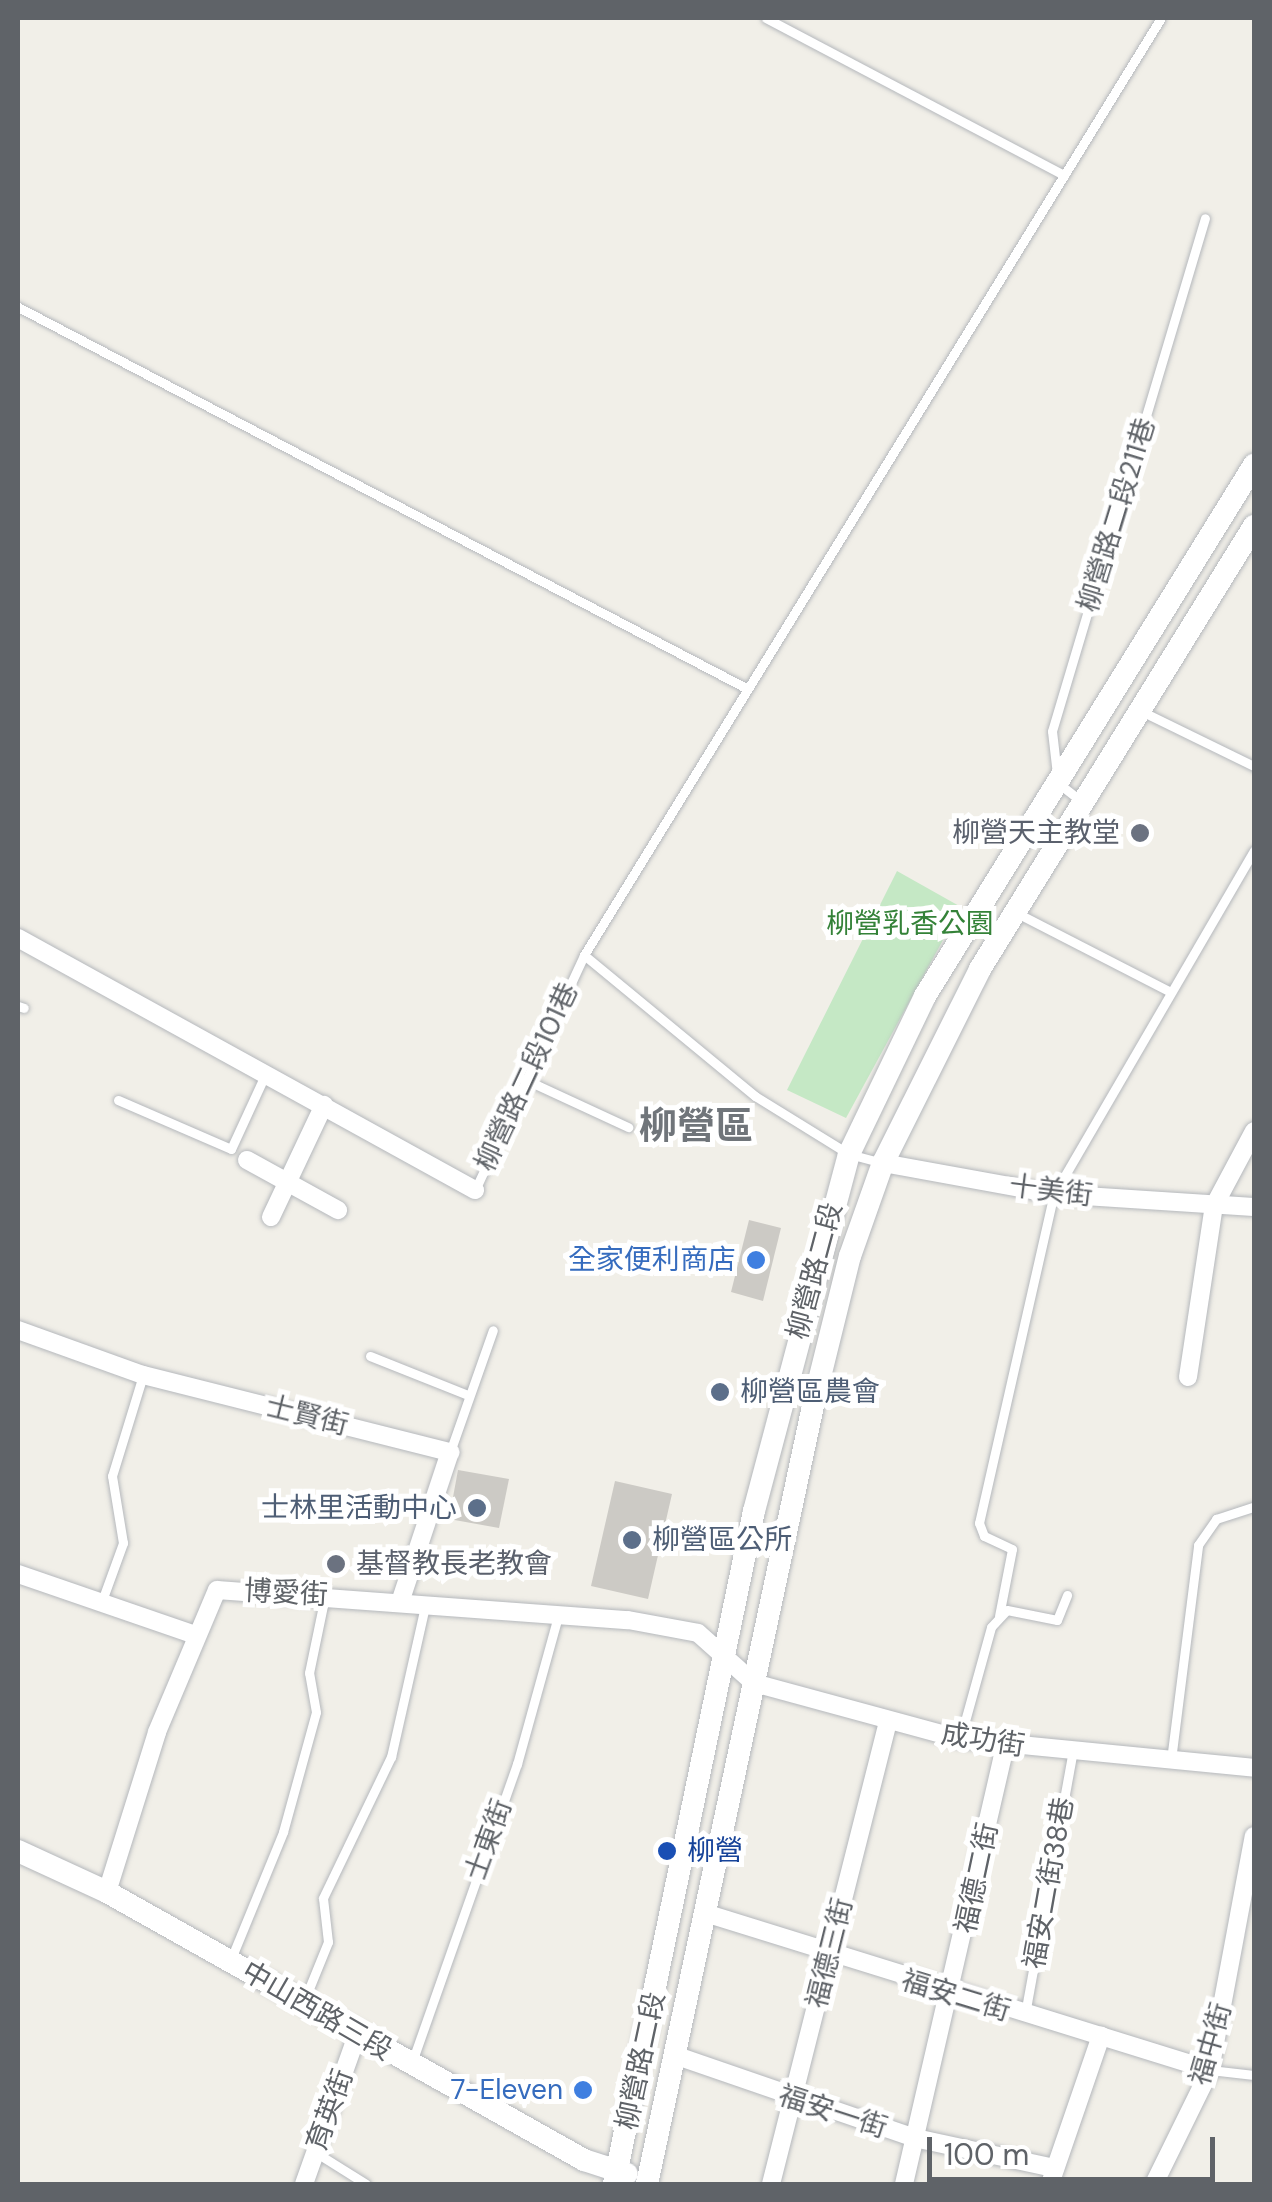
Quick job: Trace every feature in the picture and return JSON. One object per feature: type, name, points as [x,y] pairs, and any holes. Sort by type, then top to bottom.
[{"type":"street","name":"柳營路二段","points":[[615,2178],[727,1657],[754,1511],[849,1154],[926,996],[1254,464]]},
{"type":"street","name":"柳營路二段","points":[[650,2183],[754,1683],[850,1256],[882,1163],[956,1010],[1254,526]]},
{"type":"street","name":"柳營路二段101巷","points":[[18,938],[475,1190]]},
{"type":"street","points":[[270,1217],[324,1105]]},
{"type":"street","points":[[1188,1377],[1214,1206],[1254,1131]]},
{"type":"street","points":[[247,1160],[338,1210]]},
{"type":"street","name":"十美街","points":[[882,1163],[1054,1194],[1254,1206]]},
{"type":"street","name":"士賢街","points":[[18,1330],[143,1375],[450,1452]]},
{"type":"street","points":[[401,1599],[450,1452]]},
{"type":"street","points":[[18,1574],[104,1598],[196,1635]]},
{"type":"street","name":"博愛街","points":[[108,1892],[196,1635],[217,1590],[559,1612],[698,1633],[727,1657]]},
{"type":"street","name":"成功街","points":[[727,1657],[754,1683],[960,1739],[1254,1768]]},
{"type":"street","name":"福德三街","points":[[771,2184],[888,1721]]},
{"type":"street","name":"福德二街","points":[[904,2184],[952,1993],[1005,1746]]},
{"type":"street","name":"福中街","points":[[1154,2184],[1210,2070],[1254,1836]]},
{"type":"street","name":"中山西路三段","points":[[18,1851],[108,1892],[615,2178],[650,2183]]},
{"type":"street","name":"福安二街","points":[[705,1914],[828,1958],[1210,2070]]},
{"type":"street","name":"育英街","points":[[304,2184],[357,2035]]},
{"type":"street","points":[[1052,2176],[1101,2036]]},
{"type":"street","name":"福安一街","points":[[674,2055],[793,2101],[1052,2176]]},
{"type":"lane","points":[[766,18],[1064,175]]},
{"type":"lane","points":[[584,955],[1161,18]]},
{"type":"lane","name":"柳營路二段211巷","points":[[1058,783],[1052,731],[1205,218]]},
{"type":"lane","points":[[18,307],[746,688]]},
{"type":"lane","points":[[1141,711],[1254,766]]},
{"type":"lane","points":[[1058,783],[1084,803]]},
{"type":"lane","points":[[960,1739],[999,1616],[1012,1549],[984,1536],[979,1524],[1054,1194],[1200,936],[1254,851]]},
{"type":"lane","points":[[1017,912],[1169,991]]},
{"type":"lane","name":"柳營路二段101巷","points":[[475,1190],[584,955],[755,1096],[849,1154]]},
{"type":"lane","points":[[118,1100],[231,1149],[266,1072]]},
{"type":"lane","points":[[524,1079],[628,1127]]},
{"type":"lane","name":"十美街","points":[[849,1154],[882,1163]]},
{"type":"lane","points":[[450,1452],[493,1330]]},
{"type":"lane","points":[[370,1356],[468,1395]]},
{"type":"lane","points":[[104,1598],[123,1542],[112,1476],[143,1375]]},
{"type":"lane","points":[[1171,1760],[1198,1545],[1216,1520],[1254,1507]]},
{"type":"lane","points":[[230,1961],[283,1832],[316,1712],[309,1673],[326,1595]]},
{"type":"lane","points":[[999,1616],[1007,1610],[1057,1620],[1067,1595]]},
{"type":"lane","points":[[303,2004],[328,1942],[323,1898],[391,1757],[427,1601]]},
{"type":"lane","name":"士東街","points":[[411,2064],[516,1764],[559,1612]]},
{"type":"lane","name":"福安二街38巷","points":[[1024,2016],[1073,1750]]},
{"type":"lane","points":[[1210,2070],[1254,2075]]},
{"type":"lane","points":[[315,2152],[366,2184]]},
{"type":"green space","name":"柳營乳香公園","points":[[897,871],[961,907],[846,1118],[787,1090]]},
{"type":"building","name":"全家便利商店","points":[[749,1220],[781,1228],[763,1301],[731,1292]]},
{"type":"building","name":"士林里活動中心","points":[[458,1470],[509,1479],[499,1528],[449,1519]]},
{"type":"building","name":"柳營區公所","points":[[615,1481],[672,1494],[648,1599],[591,1586]]},
{"type":"place","name":"柳營天主教堂","points":[[1140,833]]},
{"type":"place","name":"全家便利商店","points":[[756,1260]]},
{"type":"place","name":"柳營區農會","points":[[720,1392]]},
{"type":"place","name":"士林里活動中心","points":[[477,1508]]},
{"type":"place","name":"柳營區公所","points":[[632,1540]]},
{"type":"place","name":"基督教長老教會","points":[[336,1564]]},
{"type":"place","name":"柳營","points":[[667,1851]]},
{"type":"place","name":"7-Eleven","points":[[583,2090]]},
{"type":"district","name":"柳營區","points":[[696,1127]]}]
